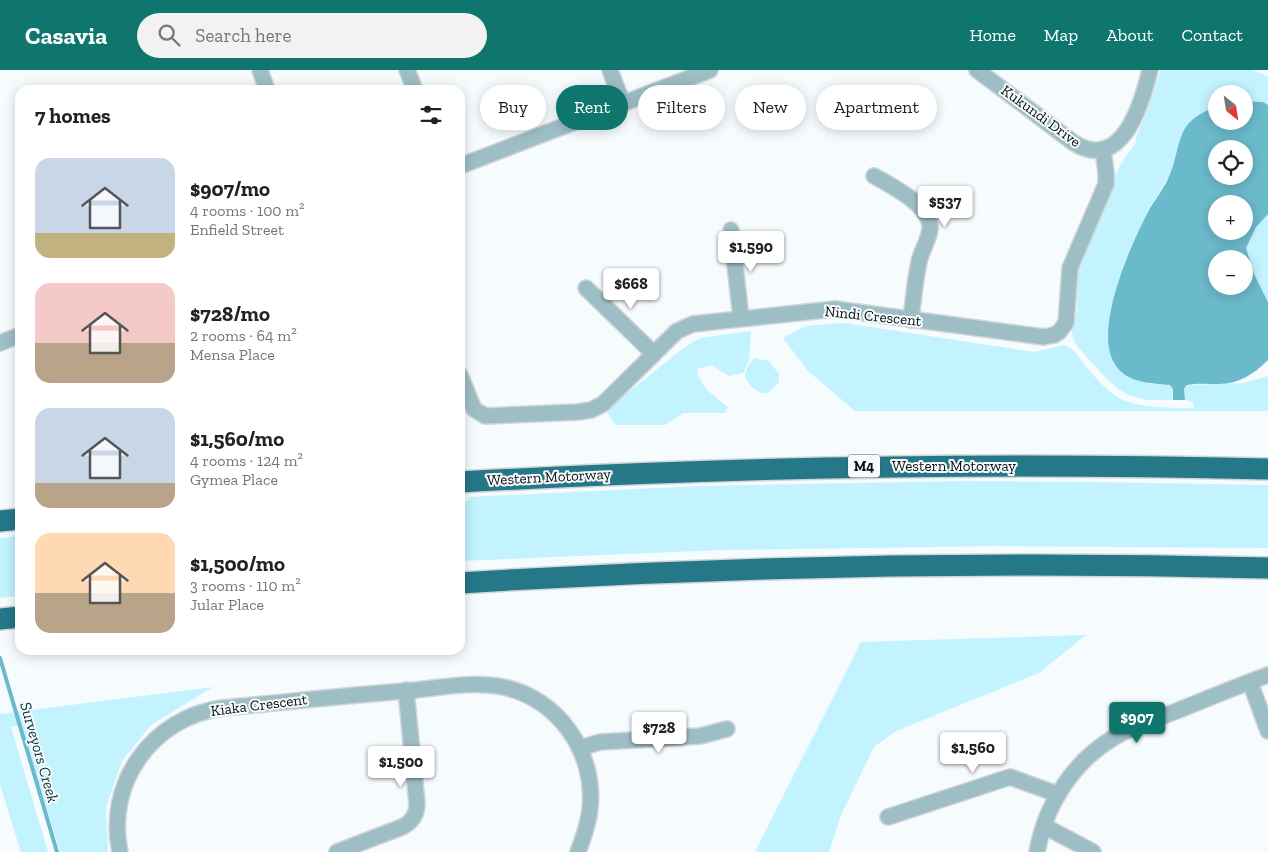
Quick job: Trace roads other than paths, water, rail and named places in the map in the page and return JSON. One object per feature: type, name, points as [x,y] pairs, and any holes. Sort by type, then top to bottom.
[{"type":"highway","name":"Western Motorway","points":[[465,482],[679,471],[833,467],[960,465],[1268,469]]},
{"type":"highway","points":[[0,521],[15,520]]},
{"type":"highway","points":[[465,583],[806,568],[1084,565],[1268,568]]},
{"type":"highway","points":[[0,619],[15,618]]},
{"type":"street","points":[[260,70],[265,85]]},
{"type":"street","points":[[407,70],[413,85]]},
{"type":"street","points":[[610,70],[616,85]]},
{"type":"street","points":[[628,102],[710,70]]},
{"type":"street","name":"Kukundi Drive","points":[[977,70],[1078,145],[1090,149],[1103,148],[1116,142],[1128,131],[1144,93],[1150,70]]},
{"type":"street","points":[[465,164],[556,129]]},
{"type":"street","name":"Nindi Crescent","points":[[465,387],[474,409],[485,416],[591,410],[603,404],[677,332],[687,325],[836,309],[1044,337],[1054,335],[1059,332],[1066,322],[1068,316],[1068,279],[1070,268],[1105,189],[1106,173],[1103,148]]},
{"type":"street","points":[[874,176],[895,188],[921,208],[930,222],[930,231],[918,264],[911,320]]},
{"type":"street","points":[[731,230],[741,318]]},
{"type":"street","points":[[586,288],[654,354]]},
{"type":"street","points":[[0,343],[15,337]]},
{"type":"street","points":[[1037,852],[1044,826],[1057,794],[1069,776],[1086,759],[1114,737],[1268,675]]},
{"type":"street","points":[[1250,682],[1268,731]]},
{"type":"street","name":"Kiaka Crescent","points":[[120,852],[117,835],[118,810],[130,772],[152,742],[179,722],[193,715],[214,709],[477,685],[493,685],[522,693],[546,706],[563,722],[580,748],[588,770],[591,800],[588,822],[578,852]]},
{"type":"street","points":[[337,852],[402,828],[416,814],[417,803],[406,690]]},
{"type":"street","points":[[580,748],[600,742],[700,736],[727,729]]},
{"type":"street","points":[[888,817],[1010,777],[1057,794]]},
{"type":"street","points":[[1044,826],[1093,852]]},
{"type":"waterway","name":"Surveyors Creek","points":[[0,658],[57,852]]}]
